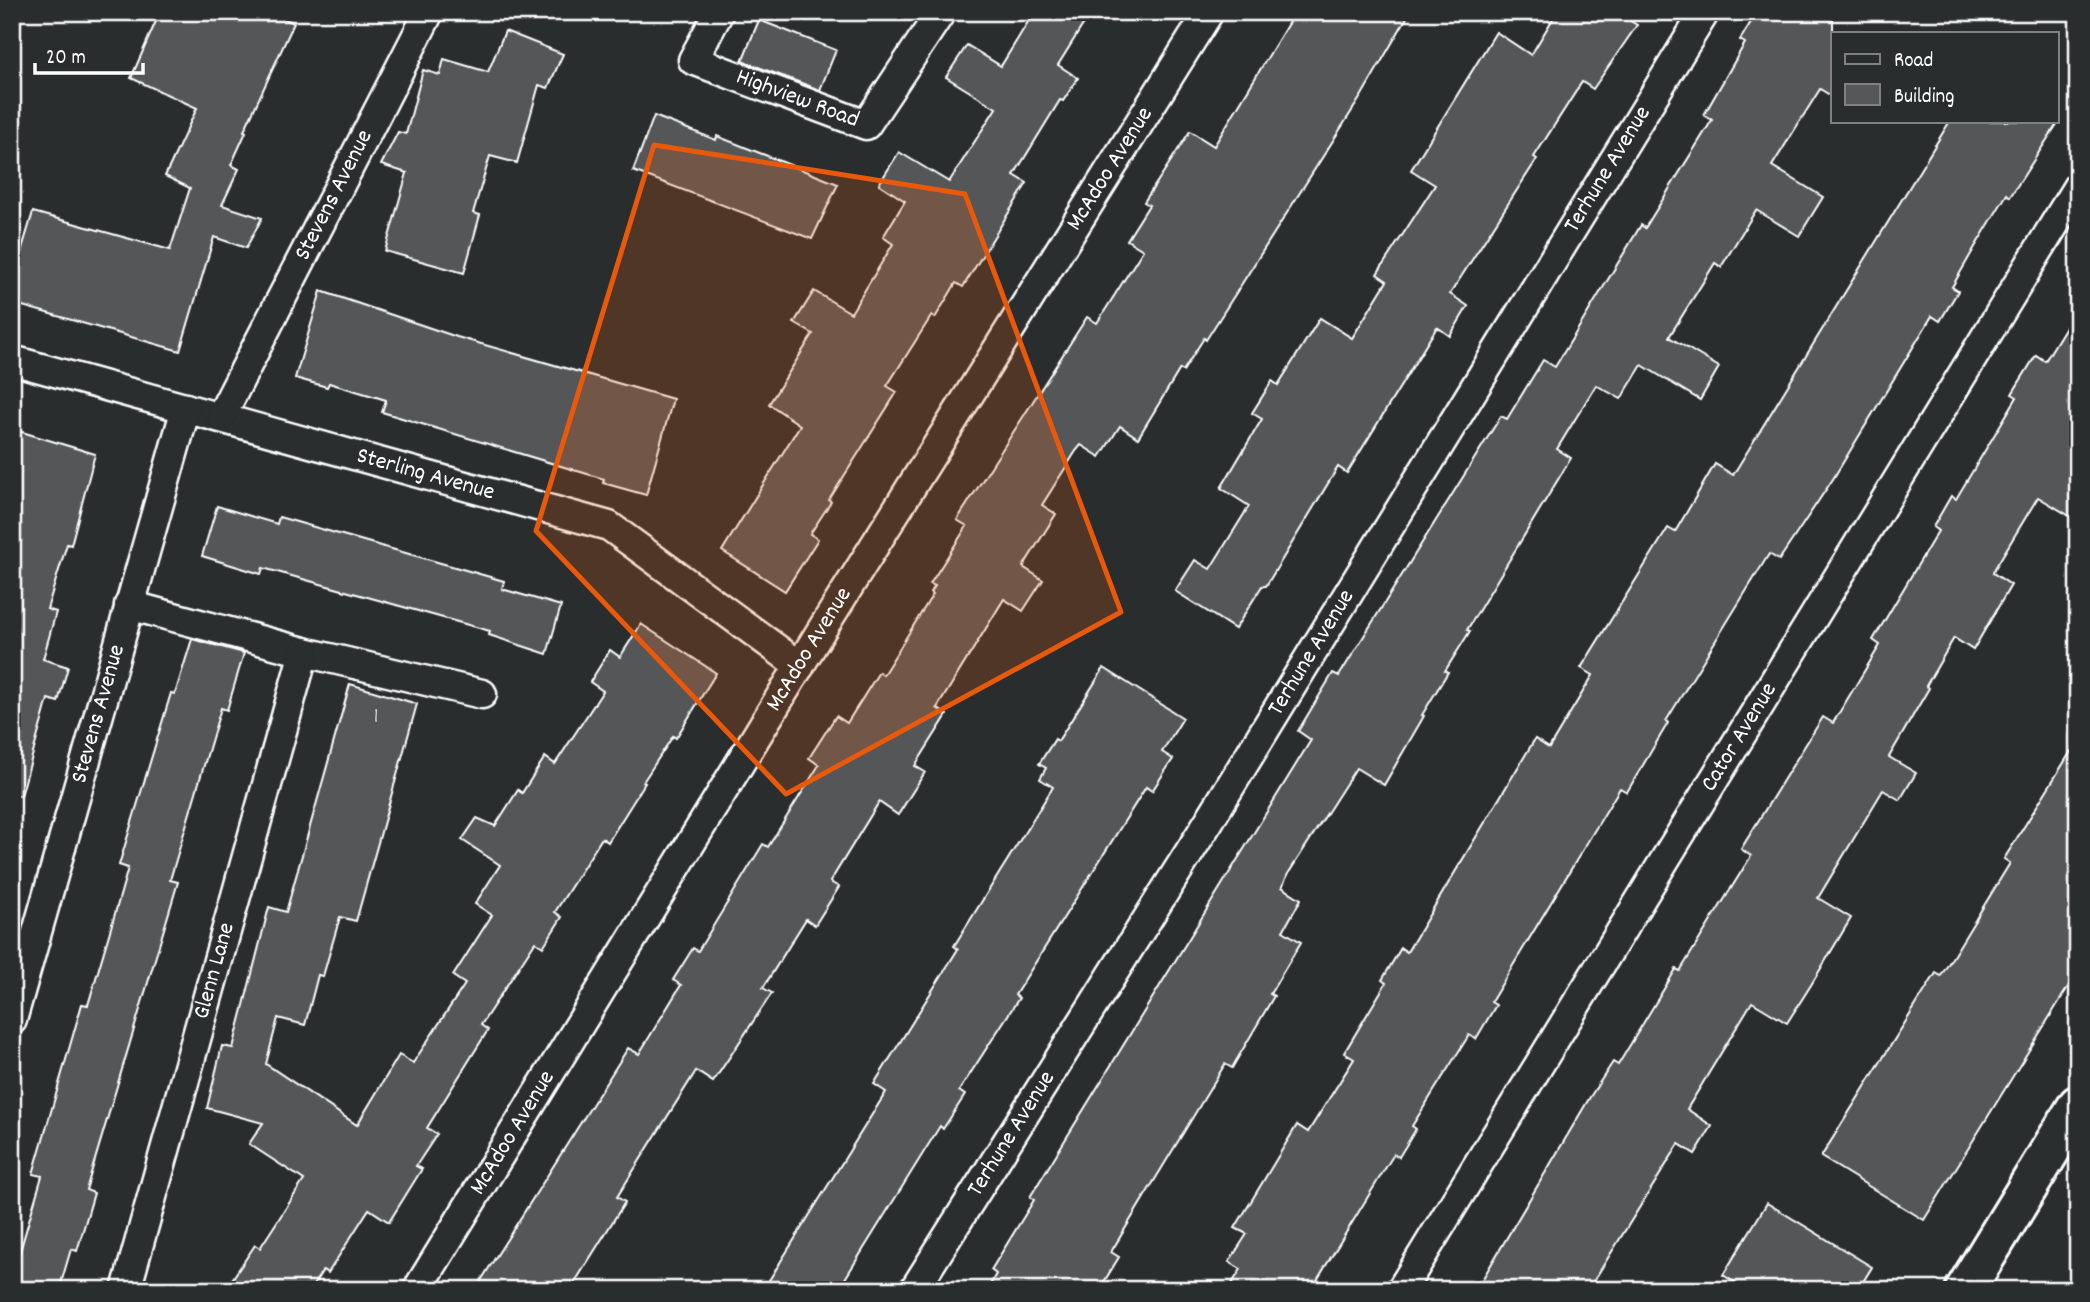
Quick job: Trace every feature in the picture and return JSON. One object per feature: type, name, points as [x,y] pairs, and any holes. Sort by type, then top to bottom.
[{"type":"main road","points":[[1965,1290],[2078,1105]]},
{"type":"street","name":"Stevens Avenue","points":[[221,416],[429,12]]},
{"type":"street","name":"Highview Road","points":[[719,12],[693,60],[866,125],[941,12]]},
{"type":"street","name":"McAdoo Avenue","points":[[416,1290],[800,666],[1209,12]]},
{"type":"street","name":"Terhune Avenue","points":[[914,1290],[1209,821],[1706,12]]},
{"type":"street","name":"Cator Avenue","points":[[1401,1290],[2078,186]]},
{"type":"street","name":"Sterling Avenue","points":[[12,360],[609,526],[800,666]]},
{"type":"street","name":"Stevens Avenue","points":[[12,1020],[186,408]]},
{"type":"street","points":[[129,605],[304,652],[482,694]]},
{"type":"street","name":"Glenn Lane","points":[[126,1290],[304,652]]},
{"type":"highlighted area","points":[[654,145],[965,194],[1121,612],[786,794],[536,531]]},
{"type":"building","points":[[160,12],[270,12],[294,23],[244,131],[246,132],[231,165],[239,169],[222,205],[262,218],[246,248],[214,237],[180,351],[12,303],[12,282],[33,212],[170,250],[190,188],[165,176],[197,108],[131,78]]},
{"type":"building","points":[[1034,12],[1091,12],[1058,65],[1078,78],[1063,101],[1060,100],[1014,175],[1027,183],[963,287],[956,283],[935,318],[932,315],[887,386],[897,392],[829,500],[831,502],[810,534],[818,539],[785,591],[722,551],[800,425],[769,404],[813,334],[794,323],[814,291],[851,313],[893,244],[883,237],[905,201],[879,184],[899,152],[949,182],[996,108],[946,77],[967,45],[1001,66]]},
{"type":"building","points":[[1295,12],[1410,12],[1362,95],[1206,340],[1204,338],[1183,371],[1180,369],[1138,438],[1120,426],[1100,457],[1081,445],[1076,451],[1042,505],[1056,514],[1023,567],[1043,580],[1023,611],[1004,599],[937,708],[947,715],[915,766],[925,772],[898,815],[879,802],[830,882],[839,887],[815,925],[806,919],[763,988],[772,993],[713,1082],[696,1071],[617,1197],[625,1202],[570,1290],[475,1290],[628,1048],[639,1054],[681,985],[673,980],[693,948],[698,951],[763,844],[768,847],[819,765],[809,758],[836,716],[847,723],[879,672],[883,675],[933,594],[931,592],[935,586],[930,584],[967,526],[957,520],[1087,317],[1097,323],[1143,250],[1127,240],[1149,205],[1144,202],[1190,131],[1214,146]]},
{"type":"building","points":[[1557,12],[1616,12],[1637,25],[1593,89],[1582,82],[1534,157],[1537,159],[1450,294],[1468,306],[1450,336],[1437,327],[1347,473],[1338,467],[1266,586],[1262,586],[1235,629],[1175,591],[1195,560],[1210,569],[1249,506],[1221,488],[1262,419],[1252,413],[1272,381],[1278,385],[1320,318],[1352,338],[1387,281],[1377,274],[1435,185],[1411,170],[1496,32],[1531,55]]},
{"type":"building","points":[[1757,12],[1833,12],[1831,96],[1820,89],[1772,166],[1823,197],[1799,236],[1756,210],[1721,267],[1715,263],[1669,337],[1719,367],[1700,400],[1642,365],[1621,399],[1596,385],[1557,449],[1571,458],[1467,630],[1470,631],[1445,671],[1448,672],[1384,785],[1356,768],[1288,874],[1282,887],[1301,899],[1283,931],[1301,942],[1270,994],[1274,996],[1232,1068],[1225,1064],[1111,1252],[1119,1257],[1099,1290],[987,1290],[996,1274],[991,1270],[1034,1200],[1030,1197],[1311,740],[1298,731],[1333,673],[1339,676],[1501,416],[1507,419],[1543,360],[1555,367],[1641,225],[1645,228],[1712,120],[1704,115],[1745,43],[1740,40]]},
{"type":"building","points":[[759,20],[836,50],[820,90],[742,61]]},
{"type":"building","points":[[505,31],[563,54],[548,88],[539,85],[517,163],[490,156],[473,213],[480,215],[464,273],[385,251],[407,173],[381,165],[398,132],[406,134],[423,70],[440,75],[444,59],[488,72]]},
{"type":"building","points":[[654,116],[716,140],[717,136],[838,184],[812,239],[633,171]]},
{"type":"building","points":[[2059,121],[2010,197],[2007,194],[1975,247],[1952,287],[1958,291],[1940,321],[1932,316],[1833,479],[1779,560],[1769,554],[1666,721],[1668,723],[1627,792],[1620,788],[1491,1002],[1496,1005],[1476,1039],[1469,1035],[1412,1126],[1416,1129],[1399,1157],[1394,1154],[1311,1290],[1228,1290],[1241,1269],[1229,1262],[1247,1234],[1235,1228],[1297,1125],[1308,1132],[1354,1059],[1344,1053],[1386,983],[1382,980],[1401,948],[1407,952],[1535,739],[1549,748],[1593,675],[1581,668],[1668,528],[1675,532],[1715,464],[1733,475],[1949,122]]},
{"type":"building","points":[[321,291],[457,337],[673,399],[646,495],[603,483],[604,479],[382,412],[386,400],[329,383],[327,387],[295,378]]},
{"type":"building","points":[[2078,307],[2078,521],[2038,497],[1994,570],[1993,573],[2011,585],[1973,650],[1954,638],[1926,686],[1929,688],[1889,757],[1916,773],[1900,800],[1883,790],[1818,898],[1851,918],[1811,985],[1787,1023],[1752,1002],[1687,1109],[1712,1126],[1695,1154],[1679,1144],[1588,1290],[1476,1290],[1590,1097],[1613,1062],[1618,1065],[1676,969],[1680,971],[1751,856],[1741,849],[1784,779],[1823,717],[1833,723],[1880,645],[1873,640],[1938,531],[1933,527],[1951,496],[1956,499],[2017,397],[2012,394],[2036,355],[2045,361]]},
{"type":"building","points":[[12,429],[95,454],[71,545],[67,544],[47,609],[56,612],[43,659],[68,667],[58,702],[48,699],[21,796],[12,795]]},
{"type":"building","points":[[217,506],[277,524],[279,517],[504,581],[502,589],[561,606],[547,654],[489,635],[490,631],[263,568],[261,574],[202,556]]},
{"type":"building","points":[[641,624],[716,673],[676,738],[673,736],[643,782],[645,783],[608,842],[602,838],[555,912],[562,917],[543,947],[535,942],[481,1025],[488,1030],[427,1128],[437,1134],[416,1166],[422,1169],[389,1222],[369,1209],[328,1273],[323,1270],[310,1290],[225,1290],[255,1245],[260,1248],[304,1180],[249,1144],[263,1123],[207,1108],[222,1046],[233,1048],[269,907],[286,912],[350,684],[417,704],[356,921],[340,917],[323,976],[318,975],[305,1025],[278,1018],[266,1064],[357,1125],[399,1055],[413,1063],[465,984],[453,976],[492,915],[475,904],[500,865],[462,840],[477,818],[495,826],[518,790],[522,793],[545,757],[555,764],[603,691],[590,682],[610,650],[620,657]]},
{"type":"building","points":[[192,639],[244,653],[227,710],[221,708],[170,880],[178,882],[86,1190],[94,1193],[77,1251],[71,1249],[59,1290],[12,1290],[12,1257],[18,1258],[42,1176],[33,1174],[82,1004],[88,1005],[128,868],[119,865],[171,693],[175,694]]},
{"type":"building","points":[[1104,668],[1183,718],[1162,752],[1173,759],[1152,791],[1146,787],[1015,995],[1019,998],[959,1091],[965,1095],[943,1129],[940,1126],[838,1290],[763,1290],[886,1092],[874,1084],[958,949],[954,946],[1053,787],[1040,779],[1046,768],[1039,764],[1055,739],[1058,741]]},
{"type":"building","points":[[2078,740],[2078,971],[1924,1220],[1821,1157],[1936,973],[1941,976],[2010,863],[2004,859]]},
{"type":"building","points":[[1767,1203],[1872,1267],[1858,1290],[1747,1290],[1723,1275]]}]
